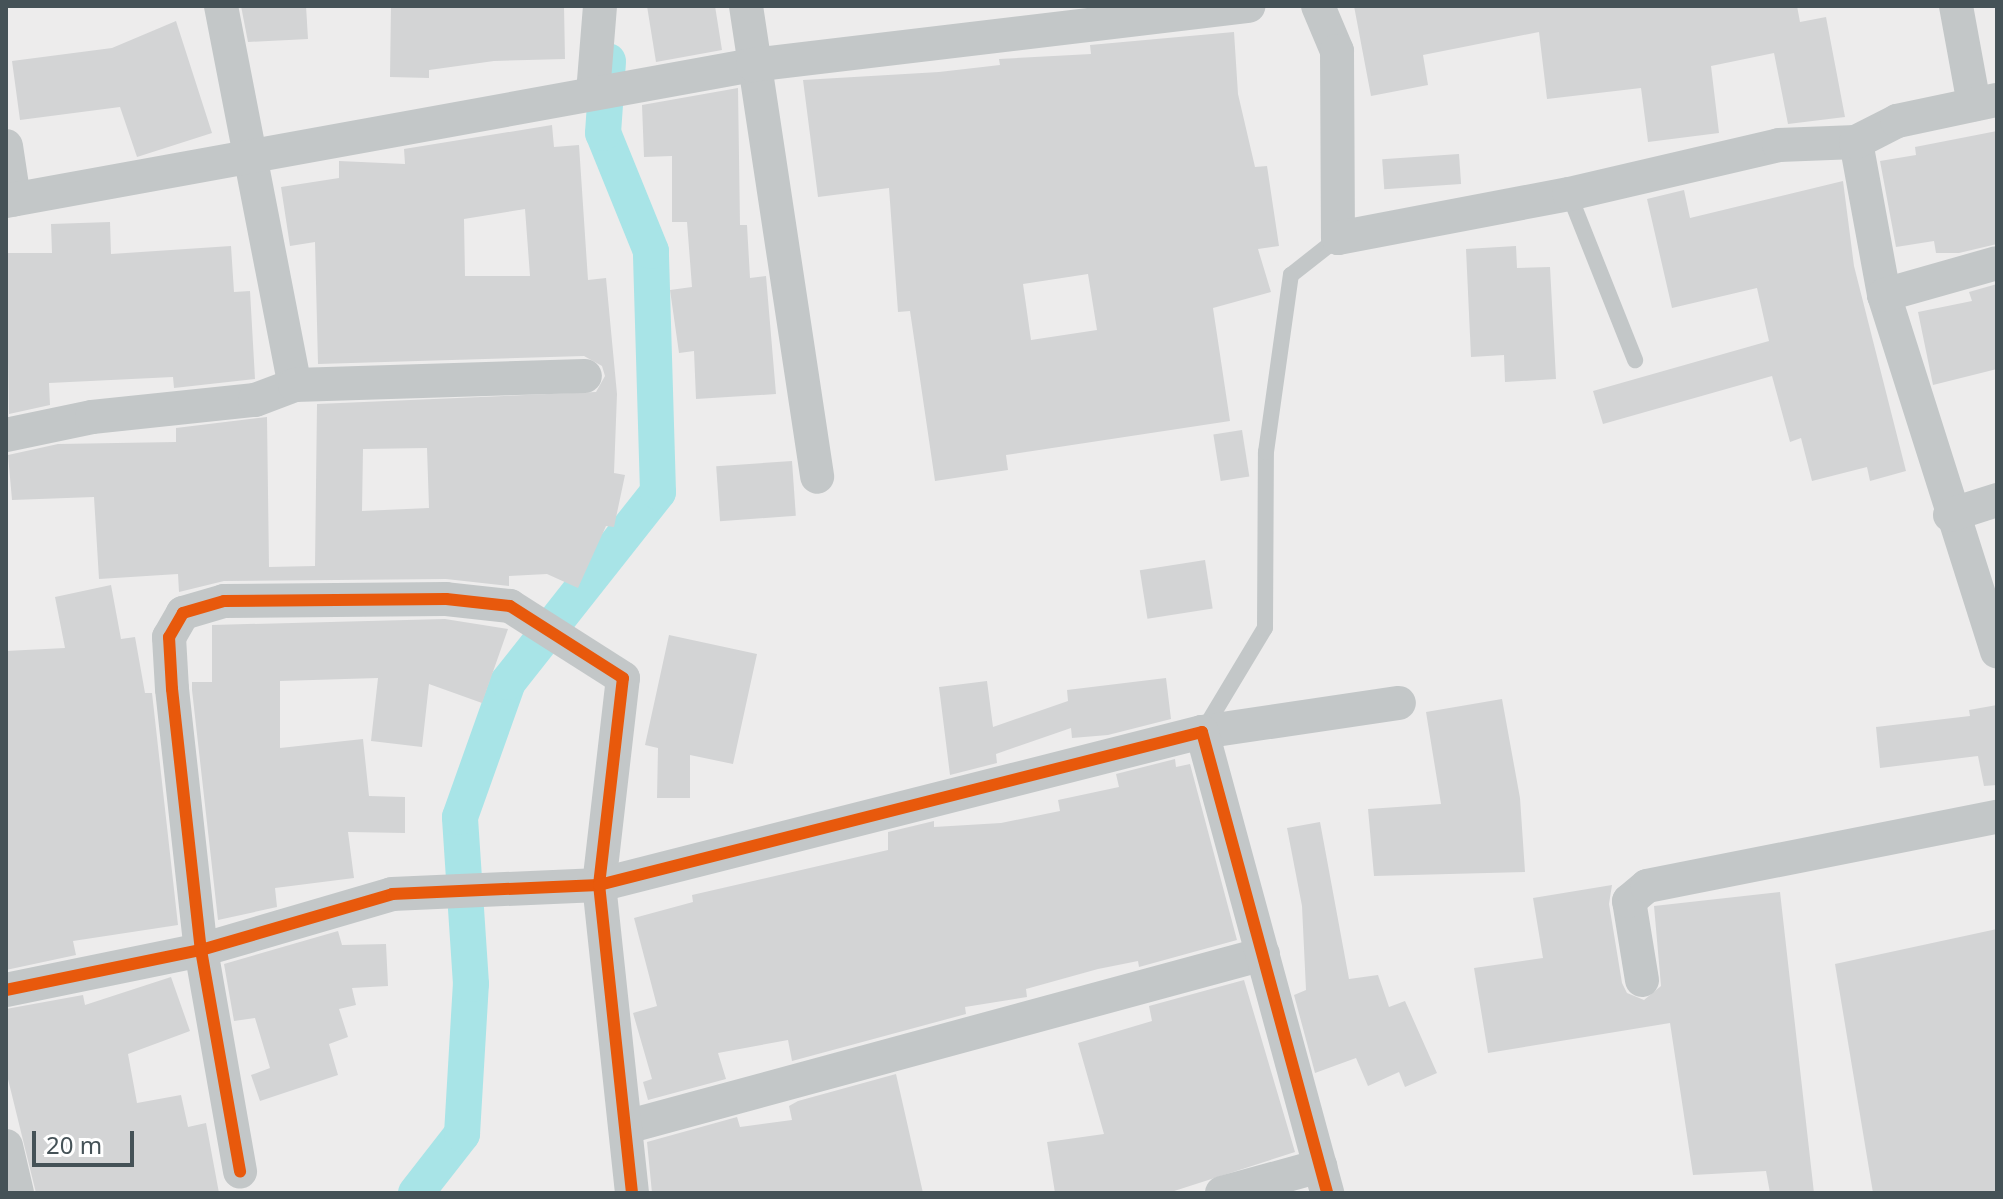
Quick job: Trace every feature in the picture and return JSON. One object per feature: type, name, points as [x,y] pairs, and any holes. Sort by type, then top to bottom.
[{"type":"street","points":[[221,6],[253,154],[295,385]]},
{"type":"street","points":[[594,93],[600,6]]},
{"type":"street","points":[[746,6],[817,477]]},
{"type":"street","points":[[6,146],[10,200],[634,84],[753,65],[1130,13],[1248,6]]},
{"type":"street","points":[[1318,6],[1337,51],[1338,238],[1569,194],[1779,145],[1856,142],[1897,121],[1986,102],[1956,6]]},
{"type":"street","points":[[1856,142],[1884,295],[1950,515],[1997,651]]},
{"type":"street","points":[[1884,295],[1997,263]]},
{"type":"street","points":[[6,435],[92,417],[255,400],[295,385],[585,376]]},
{"type":"street","points":[[1950,515],[1997,500]]},
{"type":"street","points":[[240,1172],[201,950],[169,637],[183,613],[224,601],[446,599],[510,606],[623,678],[599,885],[632,1193]]},
{"type":"street","points":[[6,990],[201,950],[392,894],[599,885],[1202,732],[1399,703]]},
{"type":"street","points":[[1202,732],[1323,1179],[1222,1193]]},
{"type":"street","points":[[1642,980],[1629,901],[1647,886],[1997,817]]},
{"type":"street","points":[[626,1127],[1263,954]]},
{"type":"street","points":[[6,1146],[17,1193]]},
{"type":"lane","points":[[1569,194],[1635,360]]},
{"type":"lane","points":[[1202,732],[1265,628],[1266,452],[1291,275],[1338,238]]},
{"type":"building","points":[[241,6],[306,6],[308,39],[248,42]]},
{"type":"building","points":[[391,6],[564,6],[565,59],[494,61],[429,70],[429,78],[390,77]]},
{"type":"building","points":[[647,6],[715,6],[722,50],[656,62]]},
{"type":"building","points":[[1354,6],[1797,6],[1800,22],[1826,17],[1845,117],[1788,124],[1774,53],[1711,66],[1719,133],[1648,142],[1641,88],[1547,99],[1539,32],[1423,55],[1428,85],[1371,96]]},
{"type":"building","points":[[176,21],[212,133],[137,157],[120,107],[20,120],[12,61],[112,48]]},
{"type":"building","points":[[1234,32],[1238,94],[1255,167],[1267,166],[1279,246],[1258,249],[1271,292],[1213,308],[1230,421],[1006,455],[1008,470],[935,481],[910,311],[898,312],[889,188],[818,197],[803,80],[939,72],[1000,65],[999,59],[1091,54],[1090,45]],"holes":[[[1088,274],[1097,330],[1031,340],[1023,284]]]},
{"type":"building","points":[[738,88],[740,225],[747,225],[750,278],[766,276],[776,394],[696,399],[694,351],[679,353],[670,290],[692,287],[687,222],[672,222],[672,156],[644,157],[642,105]]},
{"type":"building","points":[[552,125],[554,147],[579,145],[588,280],[606,278],[617,394],[614,473],[625,475],[614,527],[606,526],[578,588],[547,574],[509,576],[509,586],[446,579],[224,581],[179,592],[178,574],[99,579],[94,497],[12,500],[8,455],[58,444],[176,442],[176,428],[267,417],[269,567],[315,566],[317,404],[596,392],[605,376],[602,366],[584,356],[318,364],[315,242],[290,246],[281,187],[339,178],[339,161],[405,164],[404,149]],"holes":[[[525,209],[530,276],[465,276],[464,219]],[[427,448],[429,508],[362,511],[363,449]]]},
{"type":"building","points":[[1997,131],[1997,244],[1959,253],[1936,253],[1934,241],[1896,247],[1880,161],[1916,155],[1915,147]]},
{"type":"building","points":[[1459,154],[1461,184],[1384,189],[1382,159]]},
{"type":"building","points":[[1843,181],[1854,266],[1906,471],[1870,481],[1867,467],[1812,481],[1801,438],[1790,442],[1772,376],[1603,424],[1593,391],[1769,341],[1757,288],[1672,308],[1647,199],[1684,190],[1690,218]]},
{"type":"building","points":[[110,222],[111,254],[231,246],[234,292],[250,291],[255,379],[174,388],[173,377],[49,383],[50,405],[9,414],[6,253],[52,253],[51,224]]},
{"type":"building","points":[[1516,246],[1517,268],[1550,267],[1556,379],[1505,382],[1504,355],[1471,357],[1466,249]]},
{"type":"building","points":[[1997,284],[1997,369],[1933,385],[1918,312],[1972,301],[1969,292]]},
{"type":"building","points":[[1242,430],[1249,476],[1221,481],[1213,435]]},
{"type":"building","points":[[792,461],[796,516],[720,521],[716,466]]},
{"type":"building","points":[[1205,560],[1213,608],[1147,619],[1140,570]]},
{"type":"building","points":[[111,585],[121,639],[135,637],[145,693],[152,693],[178,925],[73,941],[76,955],[6,970],[6,651],[65,648],[55,597]]},
{"type":"building","points":[[445,619],[508,629],[482,703],[429,684],[422,747],[371,741],[378,678],[280,681],[280,748],[363,739],[369,796],[405,797],[405,833],[348,832],[354,878],[275,888],[277,907],[218,920],[192,690],[192,682],[212,682],[212,625]]},
{"type":"building","points":[[669,635],[757,654],[733,764],[690,755],[690,798],[657,798],[658,748],[645,745]]},
{"type":"building","points":[[1166,678],[1171,719],[1108,735],[1072,738],[1071,728],[996,754],[997,763],[950,775],[939,687],[987,681],[993,727],[1068,701],[1067,690]]},
{"type":"building","points":[[1502,699],[1520,798],[1525,872],[1374,876],[1368,809],[1441,804],[1426,712]]},
{"type":"building","points":[[1997,705],[1997,785],[1984,786],[1978,756],[1880,768],[1876,727],[1970,716],[1969,710]]},
{"type":"building","points":[[1175,759],[1176,767],[1190,764],[1237,940],[1139,967],[1138,961],[1098,969],[1026,989],[1027,997],[965,1007],[966,1014],[792,1061],[788,1040],[718,1053],[726,1079],[648,1100],[643,1082],[652,1079],[633,1013],[657,1006],[634,918],[693,902],[692,895],[888,850],[888,832],[934,821],[934,827],[1001,823],[1060,811],[1058,800],[1119,787],[1116,774]]},
{"type":"building","points":[[1320,822],[1349,979],[1378,975],[1389,1007],[1405,1001],[1437,1073],[1405,1087],[1399,1072],[1368,1086],[1356,1058],[1315,1073],[1294,995],[1306,990],[1302,906],[1287,828]]},
{"type":"building","points":[[1612,885],[1609,904],[1622,983],[1627,993],[1644,1000],[1661,986],[1654,906],[1780,892],[1814,1193],[1770,1193],[1766,1171],[1693,1175],[1670,1023],[1488,1053],[1474,968],[1543,958],[1533,898]]},
{"type":"building","points":[[1997,929],[1997,1193],[1873,1193],[1835,964]]},
{"type":"building","points":[[338,931],[342,945],[386,944],[388,986],[352,988],[356,1005],[339,1009],[348,1037],[329,1044],[338,1075],[260,1101],[251,1075],[270,1068],[255,1018],[234,1021],[224,964]]},
{"type":"building","points":[[171,977],[190,1031],[128,1054],[137,1103],[181,1095],[188,1127],[206,1123],[219,1193],[36,1193],[6,1071],[6,1009],[83,995],[85,1005]]},
{"type":"building","points":[[1244,980],[1295,1152],[1168,1193],[1055,1193],[1047,1142],[1104,1134],[1078,1043],[1152,1021],[1149,1006]]},
{"type":"building","points":[[896,1074],[923,1193],[652,1193],[647,1142],[737,1117],[740,1127],[792,1120],[789,1106],[798,1101]]},
{"type":"waterway","points":[[416,1193],[462,1134],[471,984],[460,817],[508,682],[658,492],[651,251],[603,133],[608,61]]},
{"type":"cycle path","points":[[6,990],[201,950],[392,894],[599,885],[623,678],[510,606],[446,599],[224,601],[183,613],[169,637],[172,689],[201,950],[240,1172]]},
{"type":"cycle path","points":[[632,1193],[599,885],[1202,732],[1327,1193]]}]
